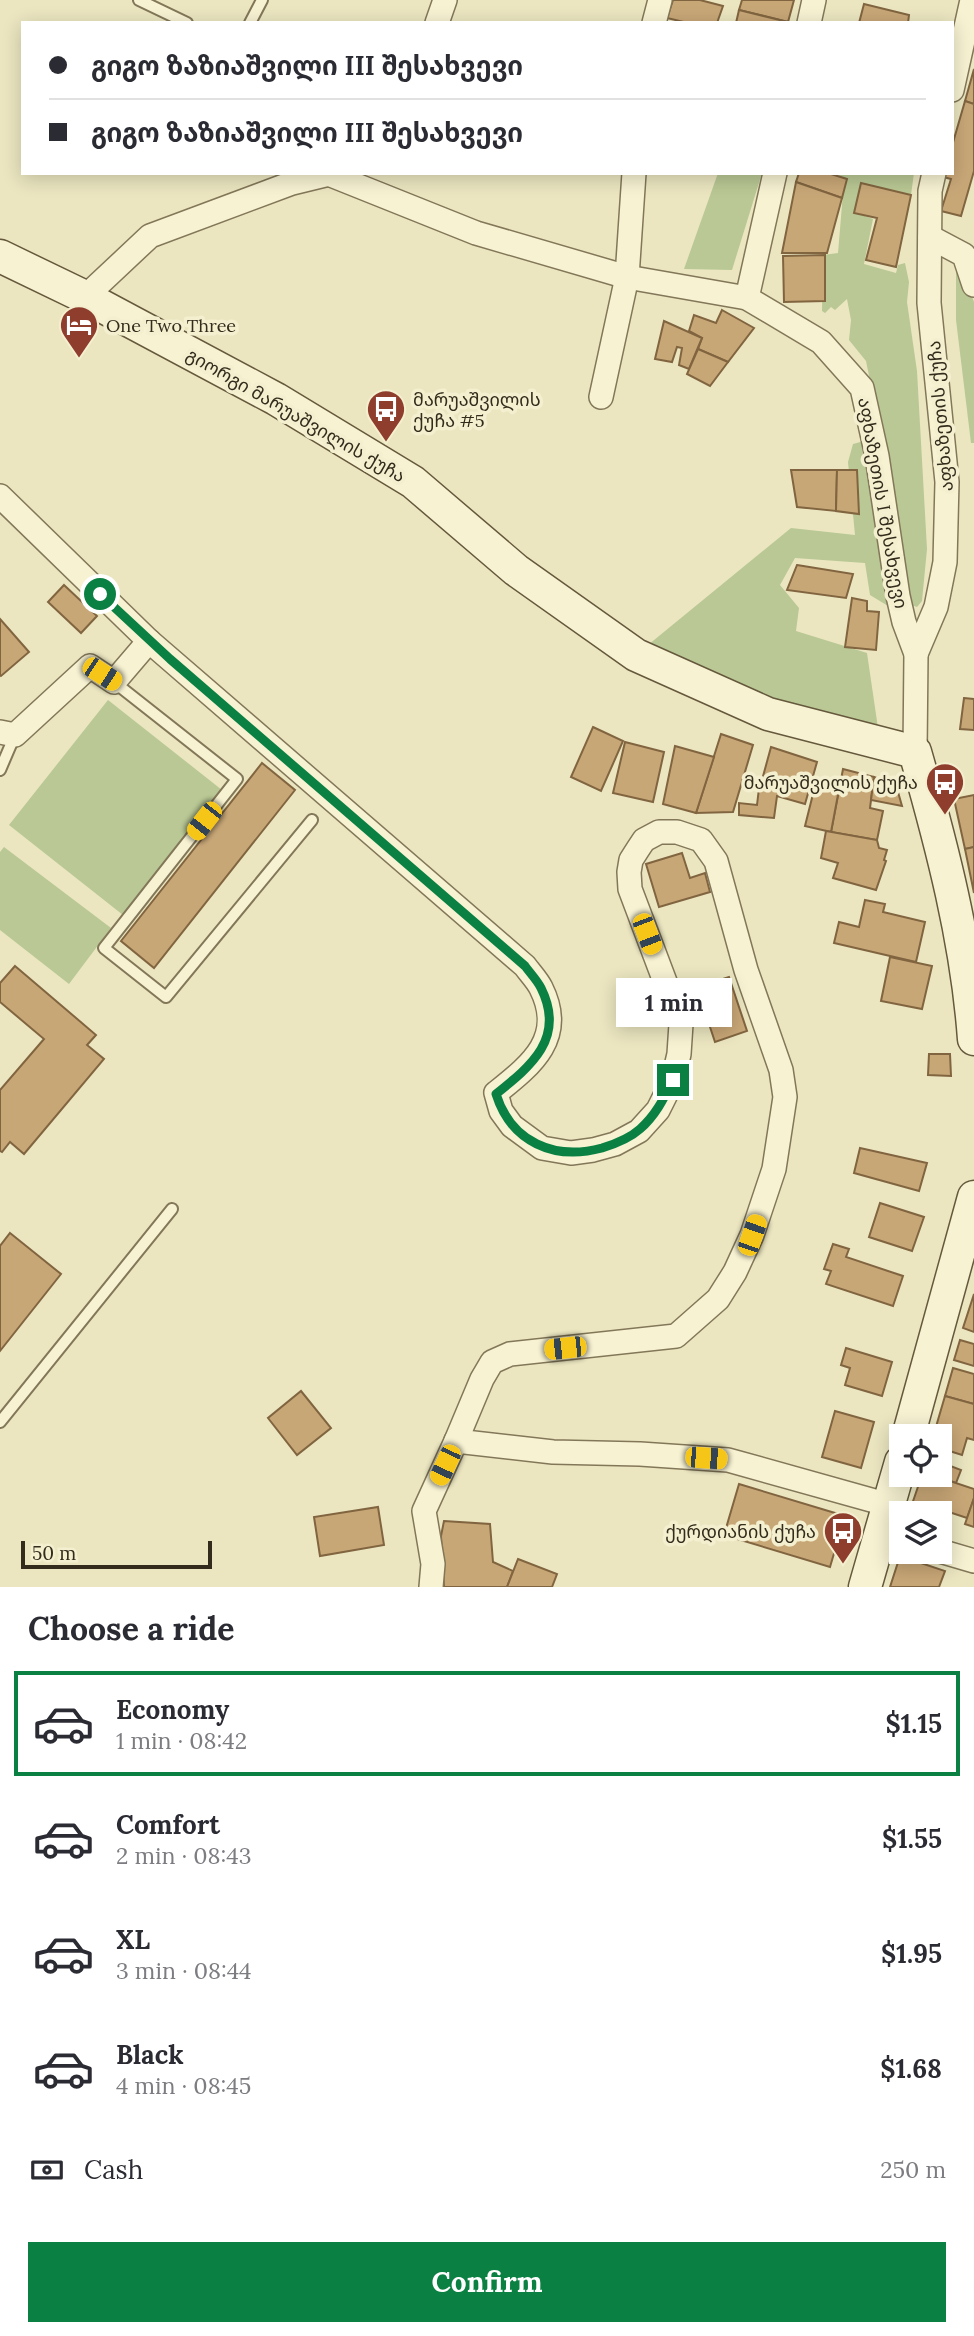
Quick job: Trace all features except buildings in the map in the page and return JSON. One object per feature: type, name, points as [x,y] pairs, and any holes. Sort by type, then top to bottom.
[{"type":"street","points":[[438,21],[445,0]]},
{"type":"street","points":[[655,21],[660,0]]},
{"type":"street","points":[[809,21],[814,0]]},
{"type":"street","points":[[954,80],[972,0]]},
{"type":"street","points":[[85,298],[150,236],[292,184],[328,175]]},
{"type":"street","name":"აფხაზეთის I შესახვევი","points":[[334,175],[476,233],[627,277],[747,298],[821,342],[862,388],[877,456],[898,596],[916,654]]},
{"type":"street","points":[[601,397],[627,277],[634,175]]},
{"type":"street","points":[[747,298],[775,175]]},
{"type":"street","name":"აფხაზეთის ქუჩა","points":[[916,654],[936,607],[945,562],[947,482],[929,303],[930,191],[933,175]]},
{"type":"street","points":[[930,237],[964,255],[974,285]]},
{"type":"street","name":"გიორგი მარუაშვილის ქუჩა","points":[[0,256],[276,399],[413,482],[516,570],[635,655],[768,714],[915,752]]},
{"type":"street","points":[[0,496],[149,641],[525,966],[541,988],[550,1016],[547,1037],[538,1057],[496,1094],[501,1111],[512,1126],[542,1148],[571,1153],[615,1144],[639,1131],[658,1110],[673,1080],[679,1054],[681,1024],[630,889],[631,860],[644,840],[659,832],[677,832],[701,840],[716,860],[746,970],[781,1070],[785,1097],[774,1169],[752,1235],[735,1272],[718,1299],[676,1336],[510,1354],[492,1362],[424,1511],[433,1564],[431,1587]]},
{"type":"street","points":[[8,734],[90,666],[114,682],[149,641]]},
{"type":"street","points":[[916,654],[915,752],[939,838],[958,927],[971,997],[974,1039]]},
{"type":"street","points":[[912,1424],[974,1197]]},
{"type":"street","points":[[456,1441],[553,1452],[728,1460],[889,1525]]},
{"type":"street","points":[[866,1587],[889,1531]]},
{"type":"street","points":[[952,1555],[974,1561]]},
{"type":"lane","points":[[139,0],[183,21]]},
{"type":"lane","points":[[251,21],[262,0]]},
{"type":"lane","points":[[114,682],[237,779],[104,948],[166,997],[312,820]]},
{"type":"lane","points":[[0,770],[8,734]]},
{"type":"lane","points":[[0,1422],[172,1209]]},
{"type":"green space","points":[[717,175],[761,175],[732,270],[684,269]]},
{"type":"green space","points":[[914,175],[911,195],[861,183],[854,212],[873,219],[864,264],[896,273],[898,265],[905,263],[909,282],[907,302],[917,371],[927,549],[922,601],[917,607],[906,603],[889,474],[866,361],[849,340],[851,320],[847,299],[835,310],[831,307],[825,313],[822,311],[823,255],[838,253],[844,181],[839,176]]},
{"type":"green space","points":[[956,270],[964,274],[974,302],[974,443],[971,443],[956,320]]},
{"type":"green space","points":[[868,440],[893,609],[870,595],[865,563],[795,558],[780,585],[799,608],[796,631],[867,653],[878,728],[819,719],[648,645],[791,528],[855,535],[848,462],[853,444]]},
{"type":"green space","points":[[108,700],[222,790],[123,915],[9,825]]},
{"type":"green space","points":[[4,847],[111,928],[69,984],[0,930],[0,852]]},
{"type":"place","name":"One Two Three","points":[[79,359]]},
{"type":"place","name":"მარუაშვილის ქუჩა #5","points":[[386,443]]},
{"type":"place","name":"მარუაშვილის ქუჩა","points":[[945,816]]},
{"type":"place","name":"ქურდიანის ქუჩა","points":[[843,1565]]},
{"type":"route","points":[[100,594],[149,641],[525,966],[541,988],[550,1016],[547,1037],[538,1057],[496,1094],[501,1111],[512,1126],[542,1148],[557,1151],[571,1153],[615,1144],[639,1131],[658,1110],[673,1080]]}]
